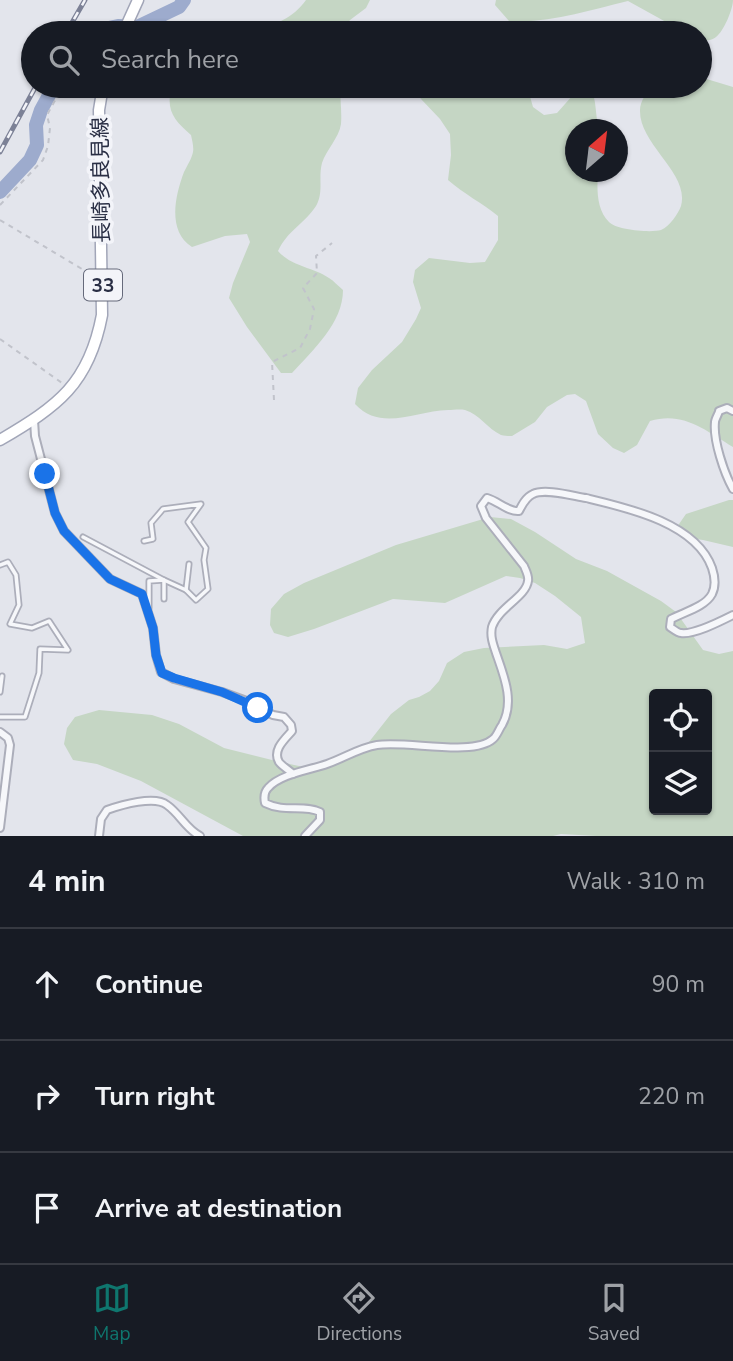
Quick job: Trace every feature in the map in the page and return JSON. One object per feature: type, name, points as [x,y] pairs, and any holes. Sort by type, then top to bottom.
[{"type":"main road","points":[[129,21],[138,0]]},
{"type":"main road","name":"長崎多良見線","points":[[0,440],[34,420],[71,389],[95,346],[102,315],[103,281],[102,98]]},
{"type":"street","points":[[733,411],[727,408],[719,411],[715,421],[725,476],[733,489]]},
{"type":"street","points":[[34,420],[35,436],[55,513],[64,531],[110,579],[142,594],[153,628],[156,655],[162,673],[222,692],[273,715],[284,717],[291,725],[292,731],[277,752],[279,762],[293,774]]},
{"type":"street","points":[[305,836],[320,820],[320,812],[274,808],[265,803],[264,795],[267,789],[293,774],[376,745],[395,743],[472,747],[494,739],[505,719],[508,698],[505,680],[491,639],[492,627],[498,615],[524,590],[528,574],[486,518],[481,506],[487,498],[516,512],[533,494],[547,492],[610,504],[657,519],[687,535],[702,548],[715,576],[711,597],[671,619],[670,627],[684,633],[708,627],[733,615]]},
{"type":"street","points":[[0,732],[8,738],[10,745],[0,828]]},
{"type":"street","points":[[99,836],[101,820],[107,810],[122,805],[160,801],[168,805],[191,831],[200,836]]},
{"type":"lane","points":[[83,537],[186,590],[197,600],[208,589],[204,560],[206,548],[188,522],[201,504],[163,509],[151,523],[153,539],[144,541]]},
{"type":"lane","points":[[0,565],[8,562],[16,575],[19,605],[10,624],[32,628],[49,621],[68,650],[40,649],[39,673],[25,717],[0,717]]},
{"type":"lane","points":[[186,590],[189,564]]},
{"type":"lane","points":[[148,611],[149,581],[164,580]]},
{"type":"lane","points":[[164,580],[164,600]]},
{"type":"lane","points":[[0,692],[2,676]]},
{"type":"path","points":[[0,205],[43,160],[50,128],[47,115],[56,98]]},
{"type":"path","points":[[0,220],[103,281]]},
{"type":"path","points":[[274,400],[272,362],[300,348],[310,329],[314,309],[303,288],[317,273],[316,256],[332,243]]},
{"type":"path","points":[[0,339],[71,389]]},
{"type":"green space","points":[[306,0],[370,0],[366,8],[349,21],[280,21]]},
{"type":"green space","points":[[496,0],[733,0],[728,20],[712,39],[712,21],[664,21],[628,1],[569,16],[524,21],[509,21],[495,5]]},
{"type":"green space","points":[[712,81],[733,87],[733,447],[693,424],[673,418],[650,421],[637,445],[624,453],[613,448],[598,434],[586,401],[575,394],[567,395],[547,407],[535,422],[512,436],[501,435],[465,410],[387,418],[376,417],[355,404],[358,388],[372,370],[402,342],[421,308],[413,282],[415,270],[429,258],[485,262],[498,240],[498,216],[448,180],[450,134],[420,98],[530,98],[533,107],[544,115],[557,113],[570,98],[594,98],[597,119],[565,119],[565,182],[598,182],[602,211],[613,225],[626,229],[661,230],[676,216],[681,206],[682,194],[672,170],[647,135],[640,110],[644,98],[712,98]]},
{"type":"green space","points":[[170,98],[340,98],[341,124],[322,163],[316,206],[286,238],[278,251],[290,260],[333,281],[343,290],[342,302],[325,335],[292,373],[281,373],[229,298],[250,242],[247,234],[225,236],[192,247],[179,232],[176,202],[193,148],[191,135],[176,119]]},
{"type":"green space","points":[[733,500],[733,547],[682,537],[677,527],[686,514]]},
{"type":"green space","points":[[490,517],[511,519],[576,559],[607,571],[661,601],[676,612],[703,650],[719,654],[733,651],[733,836],[243,836],[141,781],[97,764],[73,760],[64,744],[67,728],[75,717],[99,710],[152,715],[179,724],[224,748],[318,770],[350,758],[365,747],[391,714],[409,700],[430,691],[439,681],[447,663],[464,652],[484,648],[544,645],[567,649],[585,643],[581,617],[535,583],[506,576],[445,603],[393,599],[288,637],[274,633],[270,625],[271,609],[284,594],[396,545]]},
{"type":"waterway","points":[[150,21],[179,7],[184,0]]},
{"type":"waterway","points":[[0,192],[30,160],[37,145],[36,125],[48,98]]},
{"type":"railway","points":[[73,21],[85,0]]},
{"type":"railway","points":[[0,152],[29,98]]},
{"type":"route","points":[[45,474],[55,513],[64,531],[110,579],[142,594],[153,628],[156,655],[162,673],[244,700],[258,708]]}]
